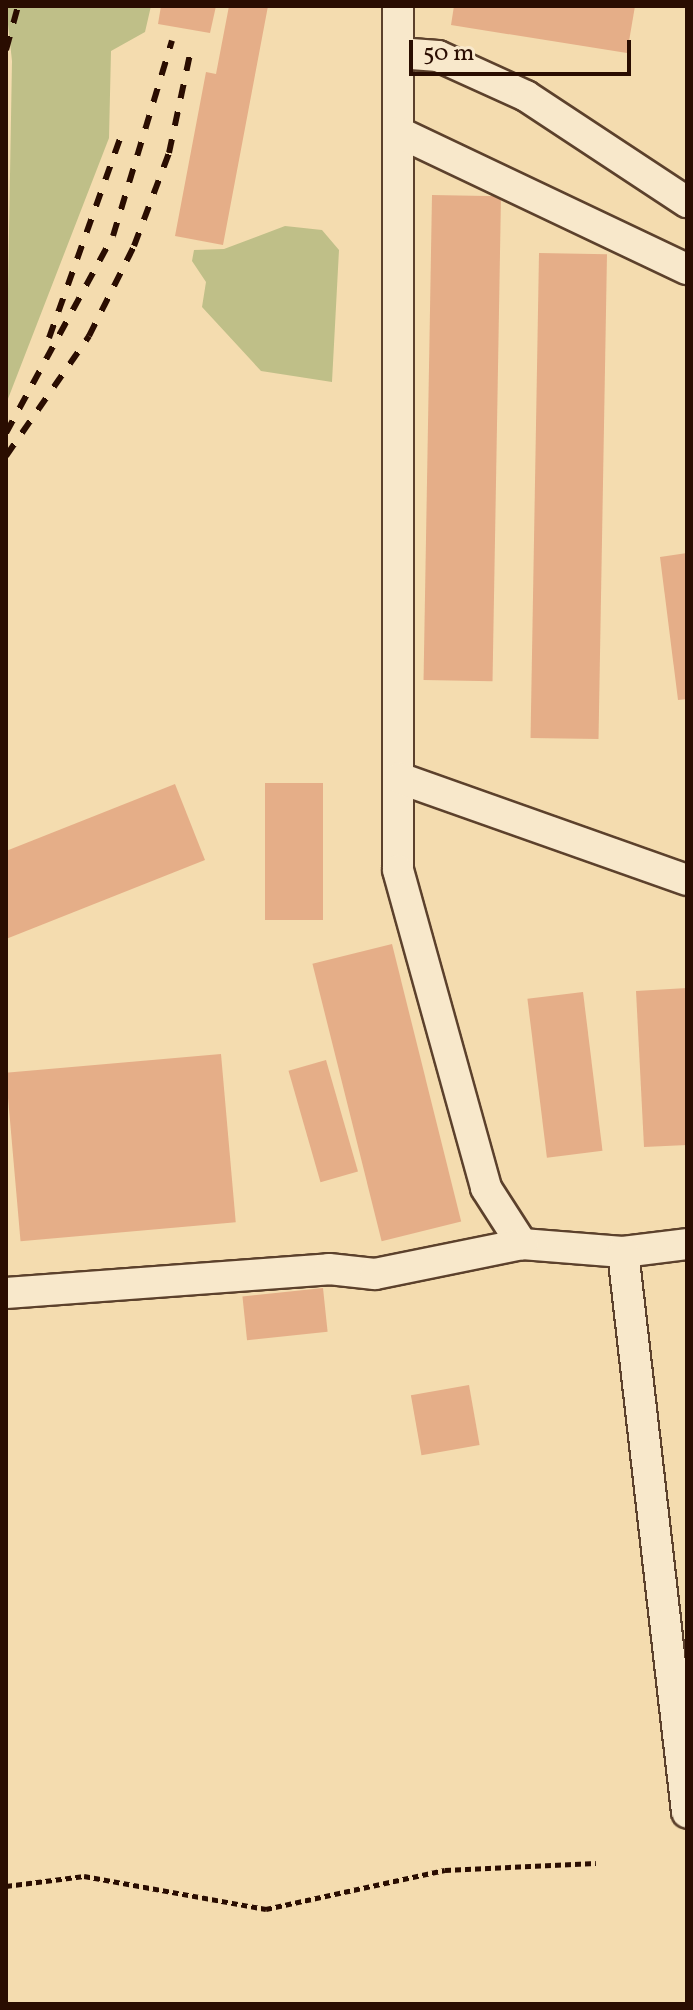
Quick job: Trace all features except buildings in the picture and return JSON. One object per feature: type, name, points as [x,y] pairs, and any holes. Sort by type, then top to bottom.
[{"type":"street","points":[[398,6],[398,870],[486,1188],[522,1244]]},
{"type":"street","points":[[398,53],[438,56],[526,96],[687,202]]},
{"type":"street","points":[[398,132],[687,269]]},
{"type":"street","points":[[399,778],[687,880]]},
{"type":"street","points":[[6,1293],[329,1269],[375,1274],[522,1244],[623,1252],[687,1244]]},
{"type":"street","points":[[623,1252],[687,1812]]},
{"type":"path","points":[[6,1886],[84,1876],[266,1909],[445,1870],[596,1863]]},
{"type":"green space","points":[[6,6],[151,6],[145,32],[111,51],[109,138],[6,404],[12,61]]},
{"type":"green space","points":[[285,226],[322,230],[339,250],[332,382],[261,371],[202,307],[206,282],[192,261],[194,250],[224,249]]},
{"type":"railway","points":[[6,50],[18,6]]},
{"type":"railway","points":[[6,433],[113,236],[172,41]]},
{"type":"railway","points":[[6,456],[89,336],[134,246],[169,153],[192,45]]},
{"type":"railway","points":[[49,338],[120,139]]}]
